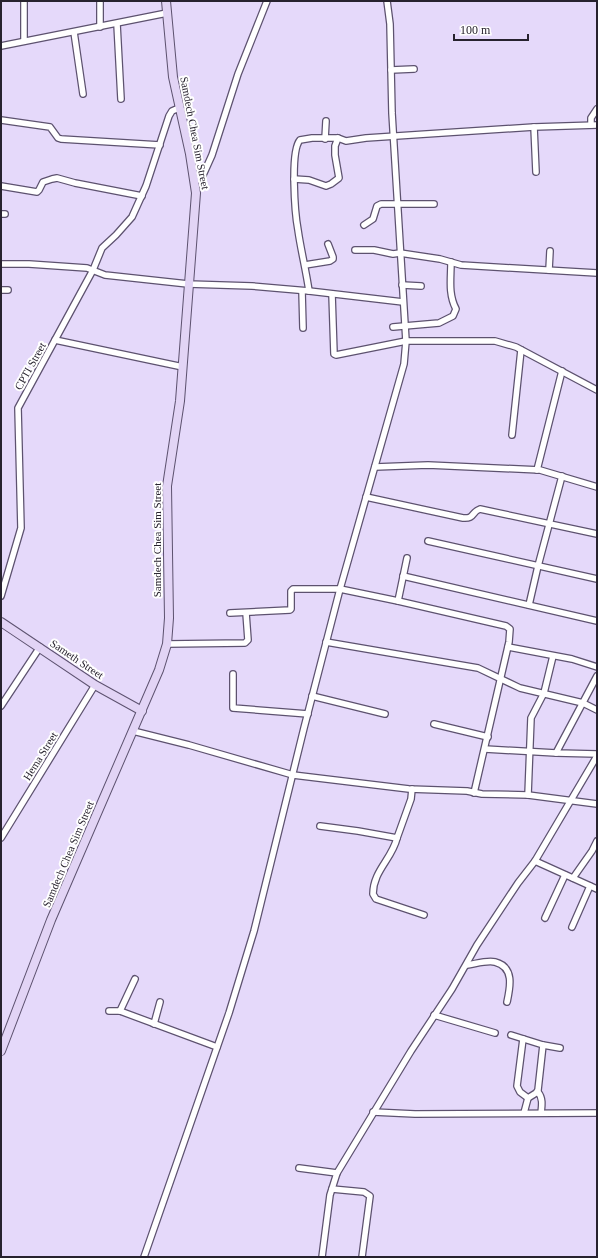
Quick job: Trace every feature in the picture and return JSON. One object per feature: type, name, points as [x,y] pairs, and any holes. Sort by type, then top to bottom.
[{"type":"street","points":[[24,1],[24,41]]},
{"type":"street","points":[[100,1],[100,27]]},
{"type":"street","name":"Samdech Chea Sim Street","points":[[1,1051],[51,920],[142,711],[159,670],[167,644],[169,618],[167,486],[180,401],[188,284],[196,209],[195,182],[171,68],[166,1]]},
{"type":"street","points":[[195,182],[203,175],[212,155],[238,74],[266,1]]},
{"type":"street","points":[[144,1257],[217,1048],[254,931],[340,589],[404,364],[406,341],[393,136],[388,1]]},
{"type":"street","points":[[1,46],[167,13]]},
{"type":"street","points":[[117,24],[121,98]]},
{"type":"street","points":[[74,32],[82,94]]},
{"type":"street","points":[[391,70],[414,69]]},
{"type":"street","name":"CPTI Street","points":[[1,596],[21,528],[18,408],[92,270],[102,248],[132,217],[142,196],[170,113],[179,108]]},
{"type":"street","points":[[309,291],[296,221],[294,162],[298,141],[303,139],[338,138],[346,141],[393,136],[534,127],[594,125],[591,118],[597,109]]},
{"type":"street","points":[[1,120],[50,127],[58,138],[61,139],[160,145]]},
{"type":"street","points":[[325,138],[326,121]]},
{"type":"street","points":[[534,127],[536,172]]},
{"type":"street","points":[[294,179],[309,180],[326,186],[339,178],[335,155],[335,146],[338,138]]},
{"type":"street","points":[[1,186],[37,192],[43,182],[57,178],[74,183],[142,196]]},
{"type":"street","points":[[364,225],[372,219],[377,206],[381,204],[434,204]]},
{"type":"street","points":[[305,265],[330,261],[333,259],[334,257],[328,244]]},
{"type":"street","points":[[355,250],[374,250],[393,254],[400,253],[452,262],[461,265],[597,272]]},
{"type":"street","points":[[549,270],[550,250]]},
{"type":"street","points":[[393,328],[439,323],[453,316],[456,309],[450,292],[452,262]]},
{"type":"street","points":[[1,264],[87,268],[105,275],[188,284],[252,286],[403,302]]},
{"type":"street","points":[[402,285],[421,286]]},
{"type":"street","points":[[1,290],[8,290]]},
{"type":"street","points":[[302,291],[303,328]]},
{"type":"street","points":[[332,294],[334,354],[336,355],[406,341],[491,341],[516,347],[597,390]]},
{"type":"street","points":[[55,340],[183,367]]},
{"type":"street","points":[[512,435],[521,350]]},
{"type":"street","points":[[537,470],[562,371]]},
{"type":"street","points":[[375,467],[428,465],[537,470],[597,487]]},
{"type":"street","points":[[529,605],[562,476]]},
{"type":"street","points":[[366,497],[463,518],[472,517],[476,510],[480,508],[597,534]]},
{"type":"street","points":[[428,541],[597,579]]},
{"type":"street","points":[[398,601],[407,558]]},
{"type":"street","points":[[403,576],[597,621]]},
{"type":"street","points":[[230,614],[290,610],[291,593],[293,589],[340,589],[506,626],[510,629],[508,647],[474,793]]},
{"type":"street","points":[[167,644],[245,643],[248,640],[246,613]]},
{"type":"street","name":"Sameth Street","points":[[1,622],[95,685],[142,711]]},
{"type":"street","points":[[326,642],[478,668],[520,688],[583,702],[597,710]]},
{"type":"street","points":[[1,706],[40,647]]},
{"type":"street","points":[[508,647],[597,667]]},
{"type":"street","points":[[528,795],[531,718],[544,693],[553,656]]},
{"type":"street","points":[[233,674],[233,708],[308,714]]},
{"type":"street","points":[[556,752],[597,676]]},
{"type":"street","name":"Hema Street","points":[[1,838],[95,685]]},
{"type":"street","points":[[312,696],[385,714]]},
{"type":"street","points":[[434,724],[488,737]]},
{"type":"street","points":[[133,732],[189,745],[293,775],[412,789],[482,794],[528,795],[597,804]]},
{"type":"street","points":[[322,1257],[330,1196],[337,1173],[373,1112],[467,965],[494,919],[535,861],[597,755],[485,748]]},
{"type":"street","points":[[412,789],[411,799],[392,852],[378,874],[373,894],[376,899],[424,915]]},
{"type":"street","points":[[320,826],[358,830],[397,838]]},
{"type":"street","points":[[573,878],[594,852],[597,841]]},
{"type":"street","points":[[535,861],[597,889]]},
{"type":"street","points":[[545,918],[565,875]]},
{"type":"street","points":[[572,927],[590,886]]},
{"type":"street","points":[[467,965],[495,962],[505,968],[511,980],[507,1002]]},
{"type":"street","points":[[120,1012],[135,979]]},
{"type":"street","points":[[154,1024],[160,1002]]},
{"type":"street","points":[[109,1011],[120,1012],[217,1048]]},
{"type":"street","points":[[434,1015],[495,1033]]},
{"type":"street","points":[[510,1035],[543,1045],[560,1048]]},
{"type":"street","points":[[523,1039],[517,1086],[520,1092],[528,1098]]},
{"type":"street","points":[[541,1113],[542,1101],[538,1092],[543,1045]]},
{"type":"street","points":[[524,1112],[528,1098],[538,1092]]},
{"type":"street","points":[[373,1112],[415,1114],[524,1112],[597,1113]]},
{"type":"street","points":[[298,1168],[337,1173]]},
{"type":"street","points":[[332,1189],[364,1192],[370,1196],[362,1257]]}]
